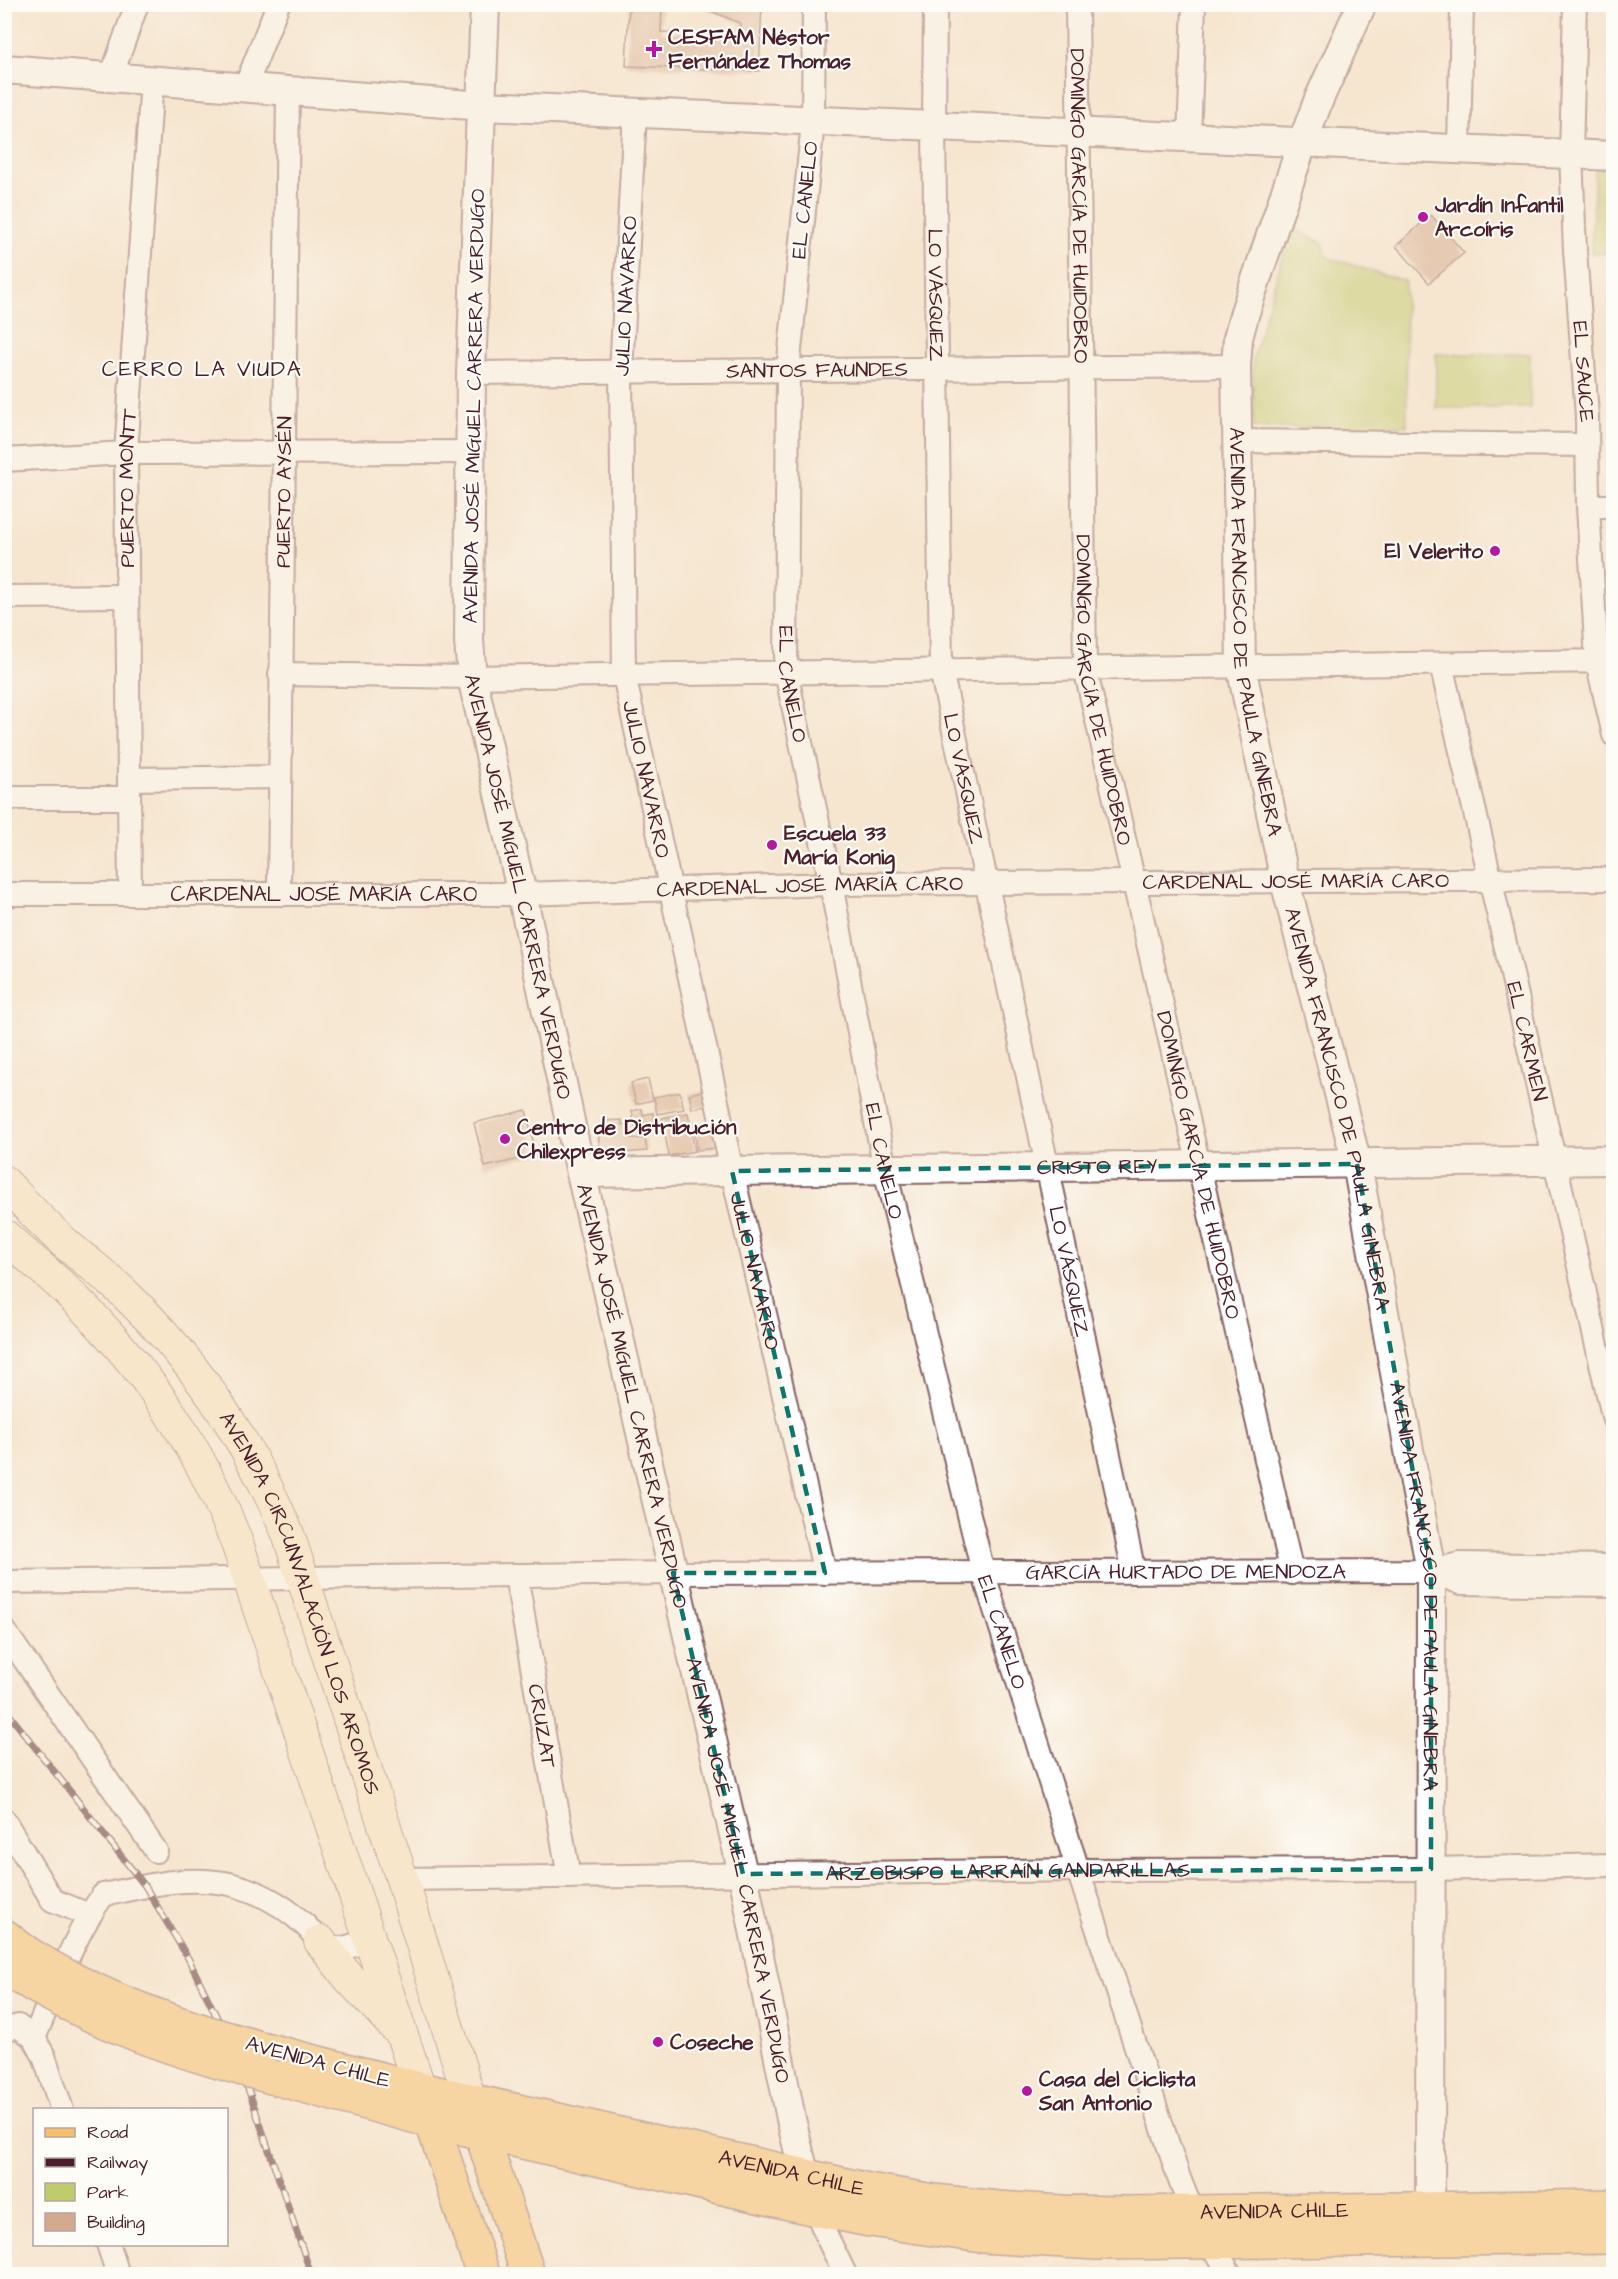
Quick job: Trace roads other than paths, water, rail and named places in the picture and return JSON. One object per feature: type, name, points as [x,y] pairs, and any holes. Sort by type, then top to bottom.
[{"type":"main road","name":"AVENIDA CIRCUNVALACIÓN LOS AROMOS","points":[[4,1182],[64,1243],[120,1289],[204,1381],[229,1417],[271,1494],[303,1578],[402,1880],[470,2100]]},
{"type":"main road","name":"AVENIDA CIRCUNVALACIÓN LOS AROMOS","points":[[4,1235],[80,1305],[134,1363],[198,1455],[215,1489],[238,1546],[420,2089]]},
{"type":"main road","points":[[320,1941],[356,1986],[401,2033]]},
{"type":"main road","name":"AVENIDA CHILE","points":[[12,1957],[74,1980],[114,2000],[181,2024],[269,2064],[431,2121],[815,2209],[925,2229],[1039,2241],[1153,2243],[1430,2223],[1614,2206]]},
{"type":"main road","name":"AVENIDA CHILE","points":[[269,2064],[420,2089],[769,2169],[802,2162],[923,2199],[998,2208],[1063,2212],[1192,2211],[1430,2223],[1614,2237]]},
{"type":"main road","points":[[420,2089],[483,2274]]},
{"type":"main road","points":[[470,2100],[526,2270],[489,2274]]},
{"type":"street","points":[[111,77],[137,4]]},
{"type":"street","points":[[244,88],[278,4]]},
{"type":"street","name":"AVENIDA JOSÉ MIGUEL CARRERA VERDUGO","points":[[485,4],[483,106],[471,373],[469,641],[472,677],[522,894],[581,1173],[743,1874],[802,2162],[815,2209],[845,2274]]},
{"type":"street","name":"EL CANELO","points":[[814,4],[813,122],[788,370],[786,672],[831,884],[885,1170],[983,1572],[1078,1870],[1192,2211],[1230,2274]]},
{"type":"street","name":"LO VÁSQUEZ","points":[[935,4],[934,127],[941,670],[1134,1572]]},
{"type":"street","name":"DOMINGO GARCÍA DE HUIDOBRO","points":[[1077,4],[1085,668],[1292,1573]]},
{"type":"street","points":[[1189,139],[1194,4]]},
{"type":"street","name":"AVENIDA FRANCISCO DE PAULA GINEBRA","points":[[1362,4],[1319,99],[1302,144],[1238,338],[1236,366],[1241,666],[1285,881],[1357,1164],[1431,1571],[1430,2223]]},
{"type":"street","points":[[1459,150],[1462,4]]},
{"type":"street","name":"EL SAUCE","points":[[1575,4],[1571,154],[1587,445],[1588,506],[1614,735]]},
{"type":"street","points":[[4,69],[483,106],[1614,156]]},
{"type":"street","name":"PUERTO MONTT","points":[[130,894],[126,453],[152,81]]},
{"type":"street","name":"PUERTO AYSÉN","points":[[279,894],[282,451],[288,91]]},
{"type":"street","name":"JULIO NAVARRO","points":[[635,113],[621,372],[624,675],[732,1172],[825,1573]]},
{"type":"street","name":"SANTOS FAUNDES","points":[[471,373],[1236,366]]},
{"type":"street","points":[[1237,441],[1587,445]]},
{"type":"street","points":[[4,460],[126,453],[470,452]]},
{"type":"street","points":[[1588,506],[1614,506]]},
{"type":"street","points":[[4,597],[127,596]]},
{"type":"street","points":[[280,674],[472,677],[1605,661]]},
{"type":"street","name":"EL CARMEN","points":[[1441,664],[1614,1420]]},
{"type":"street","points":[[4,798],[280,777]]},
{"type":"street","name":"CARDENAL JOSÉ MARÍA CARO","points":[[4,894],[522,894],[831,884],[1614,879]]},
{"type":"street","name":"CRISTO REY","points":[[581,1173],[1614,1160]]},
{"type":"street","name":"GARCÍA HURTADO DE MENDOZA","points":[[4,1582],[674,1573],[1292,1573],[1431,1571],[1459,1564],[1614,1566]]},
{"type":"street","name":"GARCÍA HURTADO DE MENDOZA","points":[[1431,1571],[1461,1583],[1614,1585]]},
{"type":"street","name":"CRUZAT","points":[[516,1575],[569,1877]]},
{"type":"street","points":[[4,1630],[156,1851]]},
{"type":"street","points":[[4,1820],[52,1900],[88,1915]]},
{"type":"street","name":"ARZOBISPO LARRAÍN GANDARILLAS","points":[[402,1880],[1614,1865]]},
{"type":"street","points":[[62,2108],[44,2056],[19,2032],[88,1915],[103,1895],[166,1881],[210,1881],[252,1891],[271,1900],[330,1947],[340,1948],[369,1939]]},
{"type":"street","points":[[109,2246],[118,2274]]},
{"type":"railway","points":[[4,1708],[145,1886],[188,1958],[231,2046],[251,2097],[311,2274]]},
{"type":"place","name":"CESFAM Néstor Fernández Thomas","points":[[654,49]]},
{"type":"place","name":"Jardín Infantil Arcoíris","points":[[1423,217]]},
{"type":"place","name":"El Velerito","points":[[1495,551]]},
{"type":"place","name":"Escuela 33 María Konig","points":[[772,845]]},
{"type":"place","name":"Centro de Distribución Chilexpress","points":[[505,1139]]},
{"type":"place","name":"Coseche","points":[[658,2042]]},
{"type":"place","name":"Casa del Ciclista San Antonio","points":[[1027,2091]]},
{"type":"district","name":"CERRO LA VIUDA","points":[[202,369]]}]
